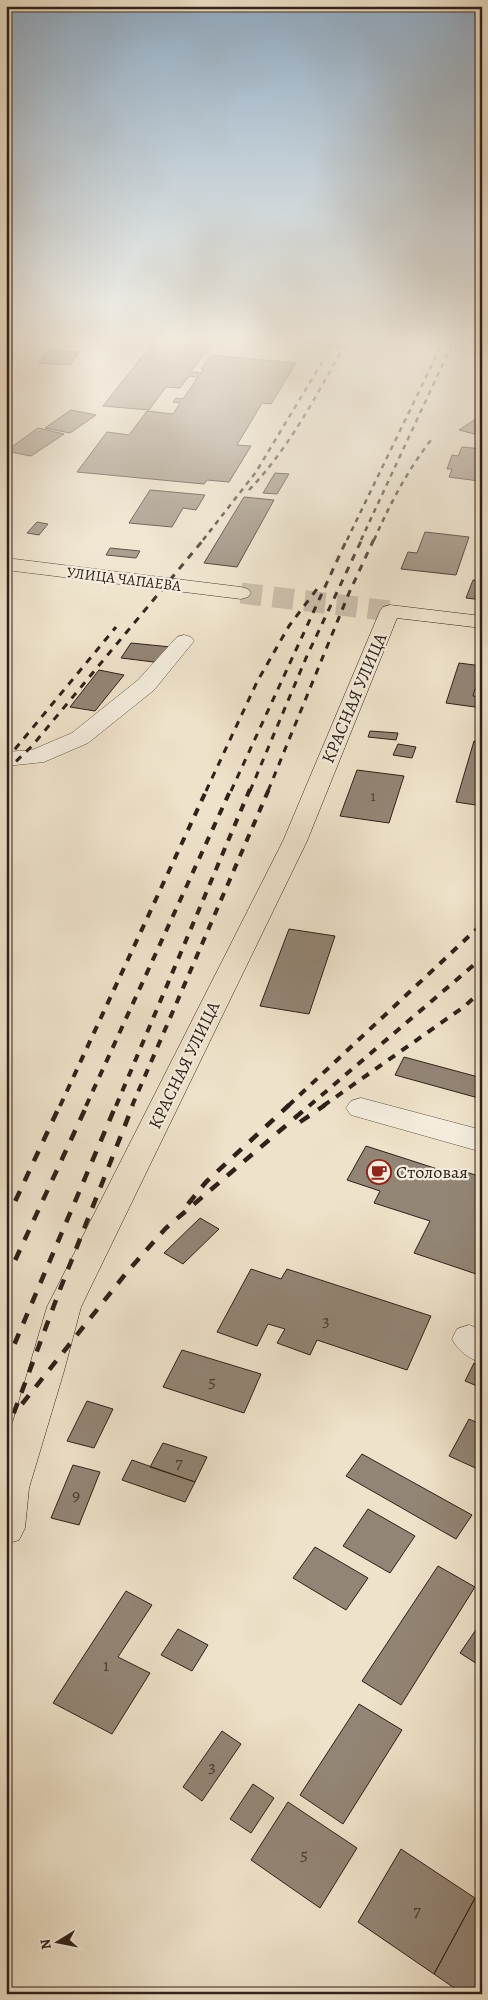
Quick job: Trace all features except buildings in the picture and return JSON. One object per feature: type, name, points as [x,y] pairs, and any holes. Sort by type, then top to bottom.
[{"type":"main road","name":"УЛИЦА ЧАПАЕВА","points":[[6,564],[241,593]]},
{"type":"main road","name":"КРАСНАЯ УЛИЦА","points":[[6,1528],[11,1488],[64,1308],[295,841],[390,611],[482,622]]},
{"type":"lane","points":[[6,758],[36,757],[80,738],[146,685],[184,641]]},
{"type":"lane","points":[[361,1108],[482,1141]]},
{"type":"tunnel","points":[[241,593],[390,611]]},
{"type":"railway","points":[[203,540],[256,472],[279,433]]},
{"type":"railway","points":[[249,490],[277,457],[293,433]]},
{"type":"railway","points":[[347,540],[399,433]]},
{"type":"railway","points":[[361,540],[411,433]]},
{"type":"railway","points":[[374,540],[400,488],[431,440]]},
{"type":"railway","points":[[6,771],[32,746],[204,539]]},
{"type":"railway","points":[[231,791],[347,539]]},
{"type":"railway","points":[[250,791],[306,658],[362,539]]},
{"type":"railway","points":[[268,791],[349,593],[374,539]]},
{"type":"railway","points":[[206,791],[257,682],[289,626],[320,585]]},
{"type":"railway","points":[[6,760],[116,627]]},
{"type":"railway","points":[[60,1106],[207,789]]},
{"type":"railway","points":[[86,1106],[231,789]]},
{"type":"railway","points":[[116,1106],[250,789]]},
{"type":"railway","points":[[132,1106],[269,789]]},
{"type":"railway","points":[[288,1106],[482,924]]},
{"type":"railway","points":[[309,1106],[482,958]]},
{"type":"railway","points":[[323,1106],[465,1006],[482,990]]},
{"type":"railway","points":[[6,1221],[60,1105]]},
{"type":"railway","points":[[6,1280],[87,1105]]},
{"type":"railway","points":[[6,1364],[116,1105]]},
{"type":"railway","points":[[6,1434],[59,1292],[133,1105]]},
{"type":"railway","points":[[188,1204],[206,1182],[289,1105]]},
{"type":"railway","points":[[22,1404],[127,1272],[166,1228],[310,1105]]},
{"type":"railway","points":[[300,1122],[325,1105]]},
{"type":"place","name":"Столовая","points":[[379,1172]]}]
